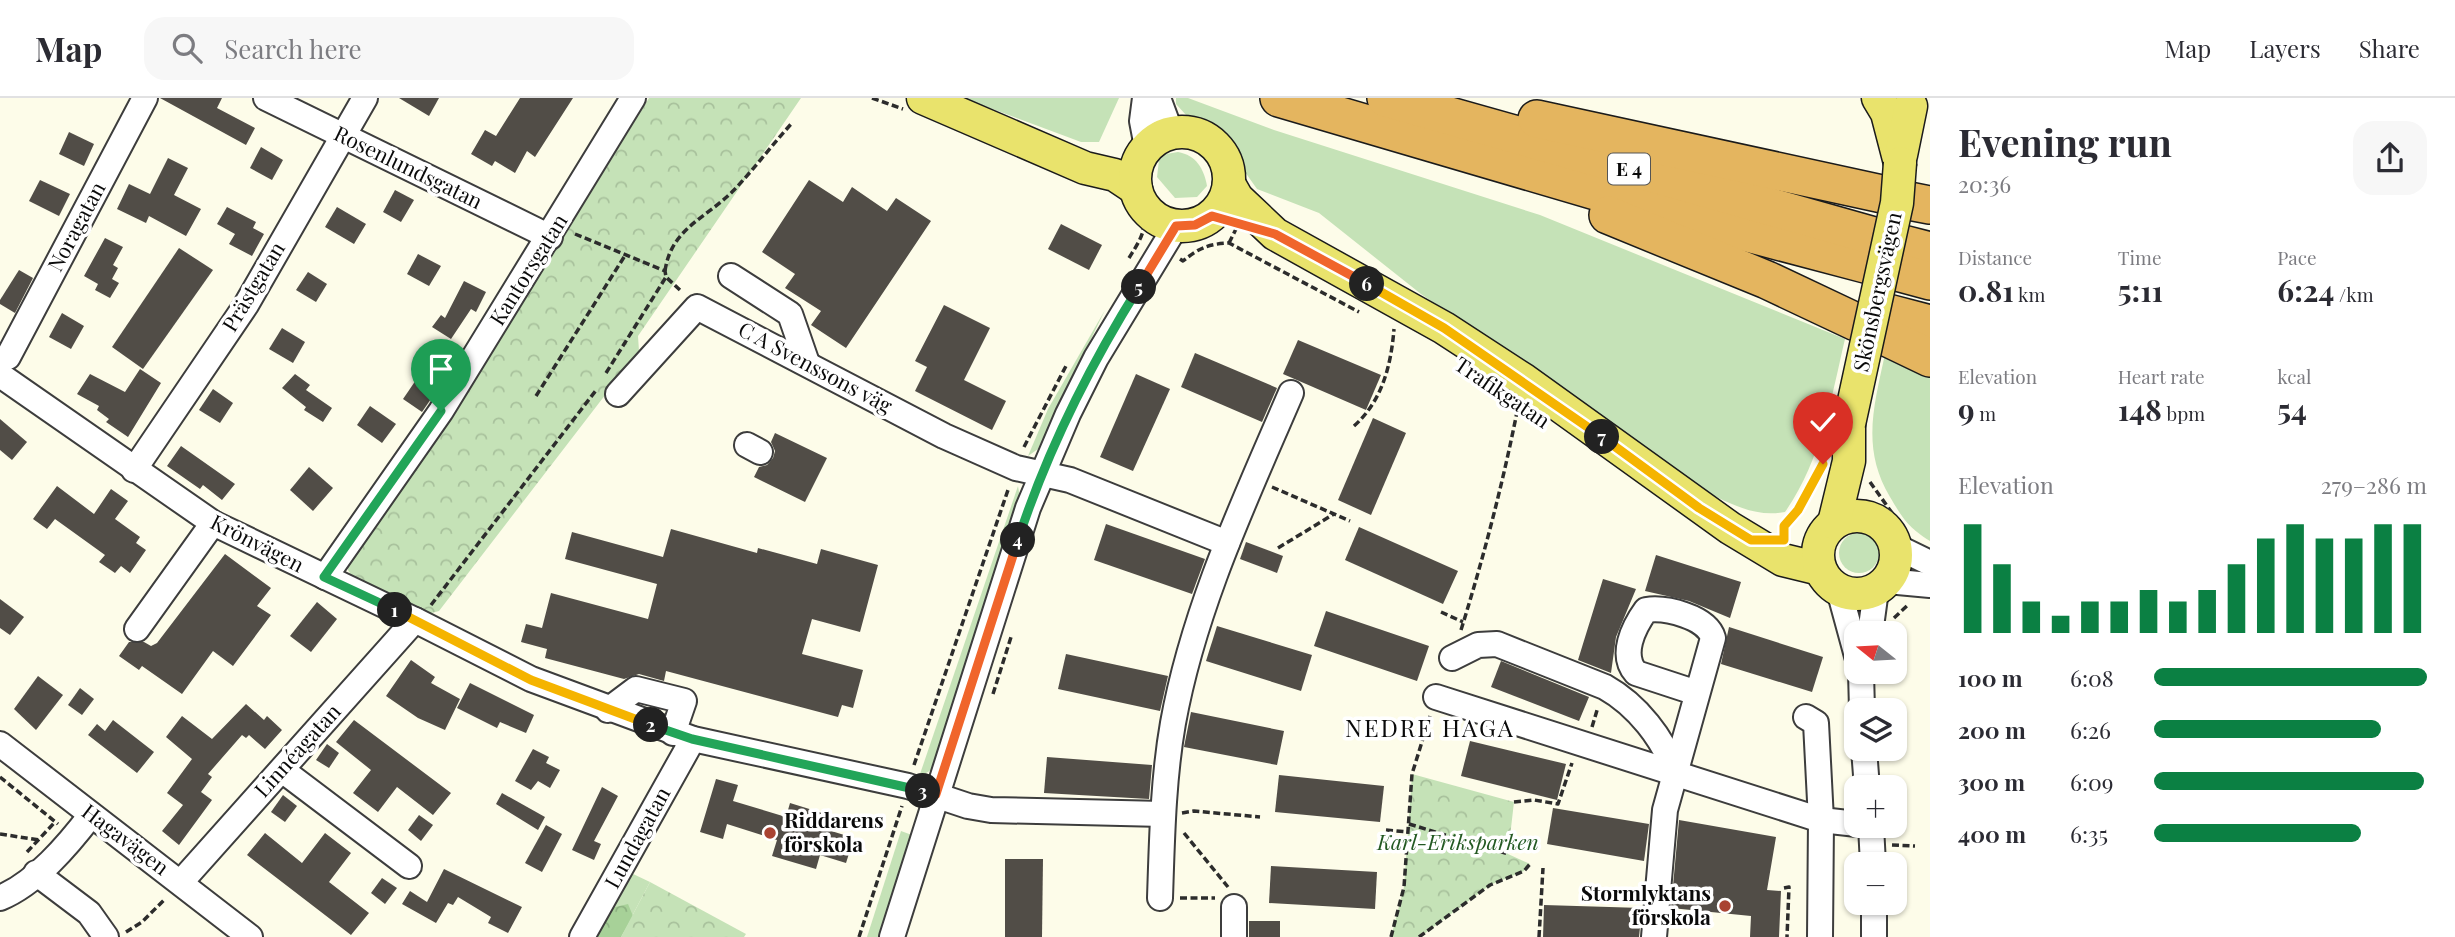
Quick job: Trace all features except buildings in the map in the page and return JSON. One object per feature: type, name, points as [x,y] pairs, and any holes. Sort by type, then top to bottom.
[{"type":"highway","name":"E 4","points":[[1279,98],[1462,153],[1893,253]]},
{"type":"highway","name":"E 4","points":[[1385,98],[1893,253],[1930,281]]},
{"type":"highway","name":"E 4","points":[[1433,98],[1907,200]]},
{"type":"highway","name":"E 4","points":[[1462,153],[1767,281],[1870,318]]},
{"type":"highway","points":[[1870,318],[1930,324]]},
{"type":"highway","points":[[1870,318],[1930,358]]},
{"type":"main road","points":[[923,98],[1085,168],[1115,175],[1136,189],[1168,248],[1195,225],[1212,216],[1226,198],[1231,174],[1217,147],[1194,133],[1157,122]]},
{"type":"main road","points":[[1879,98],[1892,106],[1922,100]]},
{"type":"main road","name":"Skönsbergsvägen","points":[[1879,98],[1900,163]]},
{"type":"main road","name":"Skönsbergsvägen","points":[[1828,530],[1847,468],[1849,424],[1897,203],[1904,131],[1922,100]]},
{"type":"main road","points":[[1061,157],[1107,157],[1157,122]]},
{"type":"main road","points":[[1136,189],[1135,174],[1157,122]]},
{"type":"main road","name":"Trafikgatan","points":[[1231,174],[1237,198],[1275,234]]},
{"type":"main road","name":"Trafikgatan","points":[[1212,216],[1275,234],[1455,336],[1751,540],[1783,560],[1829,580]]},
{"type":"main road","name":"Skönsbergsvägen","points":[[1847,468],[1891,531]]},
{"type":"main road","points":[[1751,540],[1784,540],[1828,530],[1854,516],[1891,531],[1896,558],[1882,585],[1852,594],[1829,580],[1818,558],[1828,530]]},
{"type":"street","name":"Noragatan","points":[[2,364],[145,98]]},
{"type":"street","name":"Rosenlundsgatan","points":[[266,98],[554,232]]},
{"type":"street","name":"Prästgatan","points":[[134,470],[246,305],[365,98]]},
{"type":"street","name":"Kantorsgatan","points":[[324,577],[441,411],[554,232],[633,98]]},
{"type":"street","points":[[892,937],[936,794],[1042,475],[1096,358],[1168,248]]},
{"type":"street","points":[[731,276],[790,314],[807,363]]},
{"type":"street","name":"C A Svenssons väg","points":[[618,394],[697,307],[944,436],[1016,468],[1070,480],[1227,543]]},
{"type":"street","name":"Krönvägen","points":[[2,364],[134,470],[213,523],[415,620],[531,680],[683,736],[936,794],[968,806],[991,810],[1163,819]]},
{"type":"street","points":[[1160,898],[1163,819],[1170,744],[1186,666],[1201,611],[1227,543],[1291,393]]},
{"type":"street","points":[[137,629],[213,523]]},
{"type":"street","points":[[1891,531],[1930,563]]},
{"type":"street","points":[[1829,580],[1844,621]]},
{"type":"street","points":[[1873,621],[1882,585],[1930,585]]},
{"type":"street","name":"Linnéagatan","points":[[181,882],[415,620]]},
{"type":"street","points":[[1452,658],[1478,645],[1497,644],[1605,687],[1621,696],[1666,747],[1675,773]]},
{"type":"street","name":"Lundagatan","points":[[582,937],[683,736],[684,701],[636,689],[608,710]]},
{"type":"street","points":[[1654,937],[1665,810],[1697,693]]},
{"type":"street","points":[[1436,697],[1821,820],[1844,823]]},
{"type":"street","points":[[1806,717],[1815,723],[1821,820],[1820,937]]},
{"type":"street","name":"Hagavägen","points":[[0,744],[250,937]]},
{"type":"street","points":[[282,769],[409,866]]},
{"type":"street","points":[[0,898],[65,830],[91,815]]},
{"type":"street","points":[[30,864],[89,913],[106,937]]},
{"type":"street","points":[[1230,898],[1234,937]]},
{"type":"street","points":[[1874,915],[1874,937]]},
{"type":"path","points":[[1157,122],[1215,139],[1231,174]]},
{"type":"path","points":[[415,620],[428,609],[582,411],[666,277],[667,257],[677,237],[732,193],[792,123]]},
{"type":"path","points":[[554,232],[626,254],[665,271]]},
{"type":"path","points":[[1168,248],[1229,243],[1371,316]]},
{"type":"path","points":[[536,396],[626,254]]},
{"type":"path","points":[[1354,426],[1380,394],[1388,369],[1394,324],[1405,330]]},
{"type":"path","name":"Trafikgatan","points":[[1518,404],[1524,408]]},
{"type":"path","points":[[1784,540],[1784,526],[1798,510],[1847,468],[1881,500],[1891,531]]},
{"type":"path","points":[[1255,479],[1350,521]]},
{"type":"path","points":[[1278,548],[1334,514]]},
{"type":"path","points":[[1441,612],[1463,622]]},
{"type":"path","points":[[991,699],[1010,646],[1014,624]]},
{"type":"path","points":[[1514,802],[1562,802],[1605,687]]},
{"type":"path","points":[[0,777],[65,830],[39,840],[0,834]]},
{"type":"path","points":[[1163,819],[1194,811],[1260,817]]},
{"type":"path","points":[[1163,819],[1184,833],[1230,898]]},
{"type":"path","points":[[1409,823],[1508,854]]},
{"type":"path","points":[[1386,830],[1408,832]]},
{"type":"path","points":[[30,864],[39,840]]},
{"type":"path","points":[[1875,845],[1915,846]]},
{"type":"path","points":[[1419,937],[1490,885],[1524,871],[1530,864]]},
{"type":"path","points":[[1539,937],[1543,868]]},
{"type":"path","points":[[118,937],[142,922],[181,882]]},
{"type":"path","points":[[1784,888],[1789,887],[1787,937]]},
{"type":"path","points":[[1160,898],[1230,898]]},
{"type":"green space","points":[[649,98],[801,98],[638,336],[639,351],[439,611],[428,614],[354,580],[348,570],[348,556],[547,257],[558,246]]},
{"type":"green space","points":[[963,98],[1119,98],[1099,142],[1081,142]]},
{"type":"green space","points":[[1176,98],[1188,98],[1274,130],[1540,215],[1845,339],[1816,451],[1808,472],[1785,512],[1751,511],[1700,489],[1421,294],[1319,213],[1257,189],[1245,172],[1236,150],[1222,133],[1186,115],[1176,104]]},
{"type":"green space","points":[[1178,152],[1190,156],[1204,174],[1207,186],[1197,197],[1175,198],[1157,177],[1159,160],[1166,154]]},
{"type":"green space","points":[[1105,310],[1038,449],[1028,456],[1048,409]]},
{"type":"green space","points":[[1885,354],[1930,374],[1930,541],[1911,527],[1899,511],[1881,479],[1875,461],[1872,427]]},
{"type":"green space","points":[[1018,486],[1020,498],[933,769],[919,777]]},
{"type":"green space","points":[[1859,533],[1873,539],[1879,553],[1873,567],[1859,573],[1845,567],[1839,553],[1845,539]]},
{"type":"green space","name":"Karl-Eriksparken","points":[[1412,774],[1514,802],[1508,854],[1530,864],[1524,871],[1490,885],[1420,937],[1391,937],[1404,887]]},
{"type":"green space","points":[[901,831],[912,835],[879,937],[867,937]]},
{"type":"green space","points":[[631,873],[650,882],[621,937],[596,937]]},
{"type":"green space","points":[[650,882],[746,934],[744,937],[621,937]]},
{"type":"green space","points":[[628,904],[633,916],[621,937],[596,937],[611,908]]},
{"type":"place","name":"Riddarens förskola","points":[[770,833]]},
{"type":"place","name":"Stormlyktans förskola","points":[[1725,906]]},
{"type":"district","name":"NEDRE HAGA","points":[[1430,729]]},
{"type":"route","points":[[441,411],[324,577],[531,680],[627,717],[692,739],[936,794],[1028,508],[1068,414],[1096,358],[1176,226],[1195,225],[1212,216],[1275,234],[1304,249],[1444,328],[1524,380],[1699,508],[1751,540],[1784,540],[1784,526],[1798,510],[1823,464]]}]
